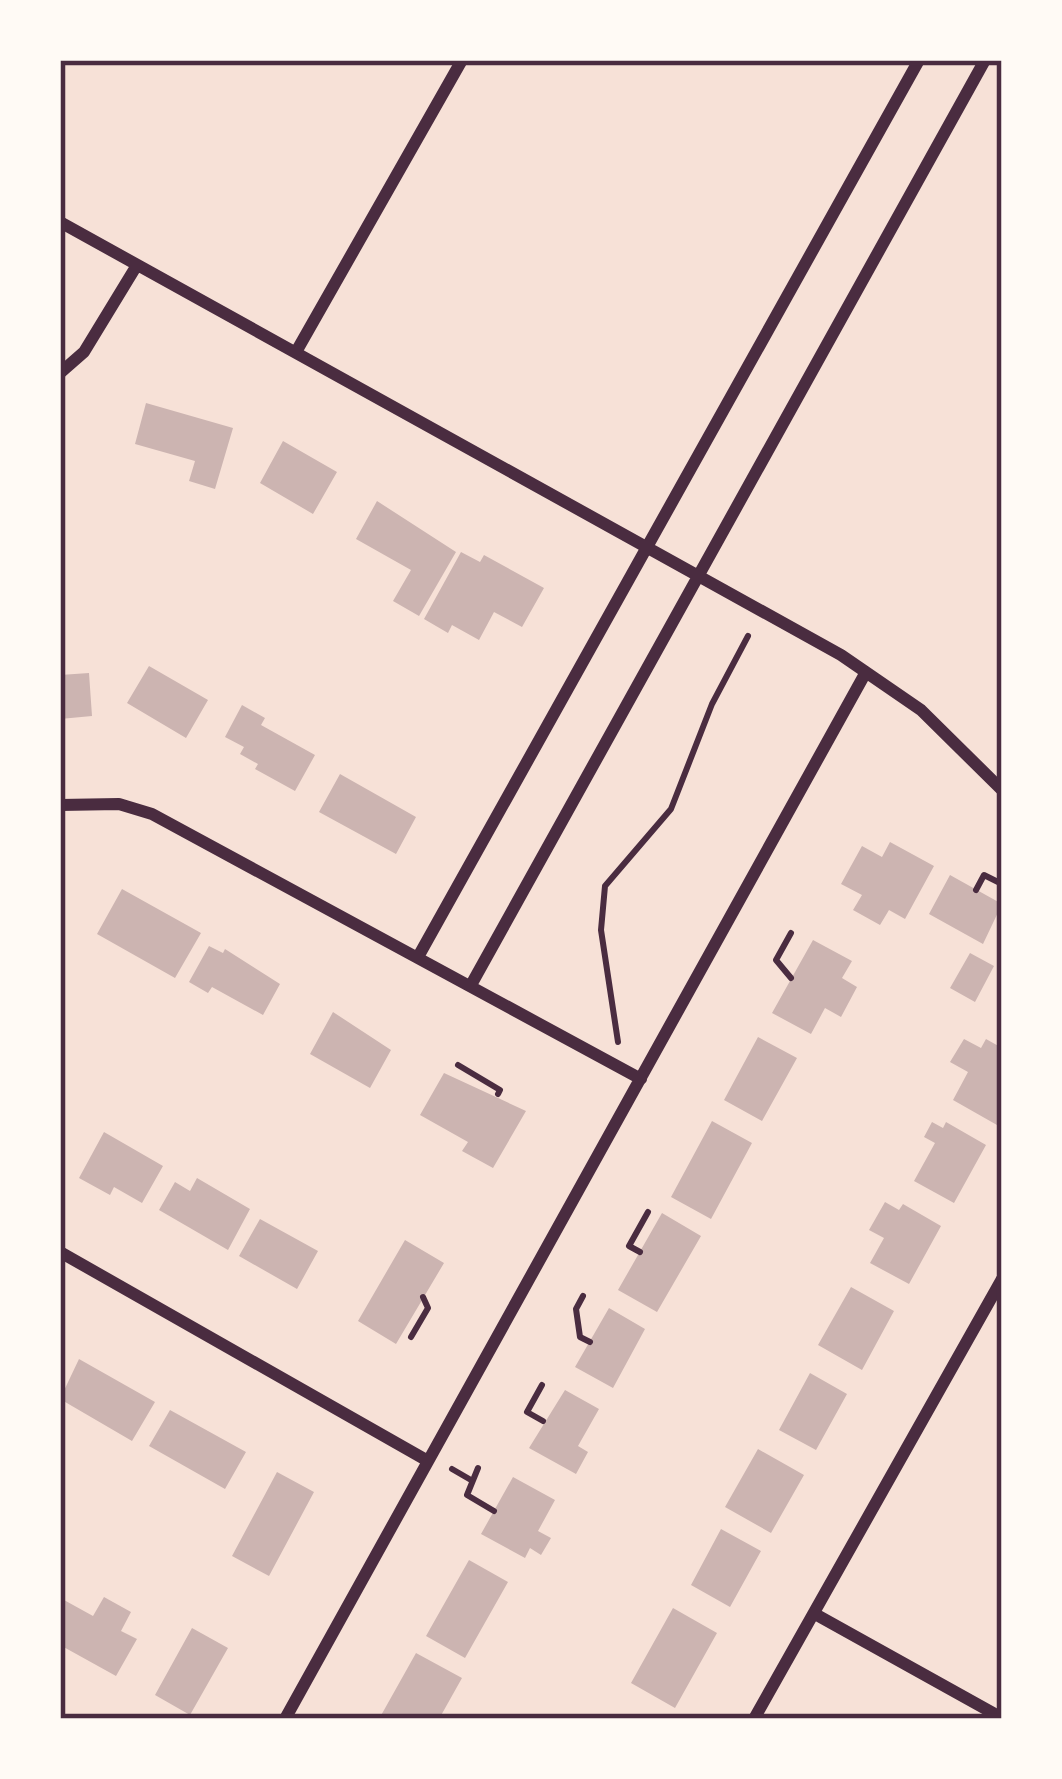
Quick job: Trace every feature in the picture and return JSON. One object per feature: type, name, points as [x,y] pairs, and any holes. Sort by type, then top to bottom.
[{"type":"street","points":[[296,352],[462,60]]},
{"type":"street","points":[[418,956],[919,60]]},
{"type":"street","points":[[471,985],[986,60]]},
{"type":"street","points":[[60,222],[866,672],[921,710],[1002,790]]},
{"type":"street","points":[[60,373],[84,352],[137,265]]},
{"type":"street","points":[[285,1719],[866,672]]},
{"type":"street","points":[[60,806],[107,803],[141,810],[641,1079]]},
{"type":"street","points":[[60,1252],[428,1461]]},
{"type":"street","points":[[754,1719],[1002,1279]]},
{"type":"street","points":[[815,1614],[1002,1718]]},
{"type":"path","points":[[619,1045],[603,951],[605,886],[671,809],[712,704],[748,636]]},
{"type":"path","points":[[976,890],[984,875],[1002,884]]},
{"type":"path","points":[[791,933],[776,960],[791,978]]},
{"type":"path","points":[[458,1066],[500,1090],[498,1094]]},
{"type":"path","points":[[640,1252],[629,1246],[648,1212]]},
{"type":"path","points":[[583,1296],[576,1325],[580,1337],[590,1342]]},
{"type":"path","points":[[411,1337],[428,1308],[423,1297]]},
{"type":"path","points":[[542,1384],[527,1412],[543,1421]]},
{"type":"path","points":[[478,1468],[467,1495],[494,1511]]},
{"type":"path","points":[[452,1469],[471,1480]]},
{"type":"building","points":[[146,403],[233,428],[215,489],[189,481],[195,461],[135,444]]},
{"type":"building","points":[[283,441],[337,472],[313,514],[260,483]]},
{"type":"building","points":[[377,501],[456,552],[419,616],[393,601],[411,570],[356,539]]},
{"type":"building","points":[[461,552],[480,562],[484,555],[544,588],[522,627],[494,612],[479,640],[452,625],[448,633],[424,619]]},
{"type":"building","points":[[149,666],[208,700],[186,738],[127,703]]},
{"type":"building","points":[[89,673],[92,716],[60,719],[60,675]]},
{"type":"building","points":[[242,705],[265,718],[261,725],[315,755],[295,791],[255,769],[258,764],[240,754],[244,747],[225,737]]},
{"type":"building","points":[[340,774],[416,817],[396,854],[319,812]]},
{"type":"building","points":[[890,842],[934,866],[905,919],[889,910],[880,925],[853,910],[862,895],[841,884],[862,846],[882,857]]},
{"type":"building","points":[[950,875],[1002,904],[983,944],[929,914]]},
{"type":"building","points":[[122,889],[201,933],[175,978],[97,934]]},
{"type":"building","points":[[813,940],[852,961],[842,978],[857,987],[841,1017],[825,1008],[811,1034],[772,1013]]},
{"type":"building","points":[[209,946],[223,953],[225,949],[280,984],[263,1015],[212,987],[208,993],[189,982]]},
{"type":"building","points":[[970,953],[994,966],[975,1002],[950,988]]},
{"type":"building","points":[[333,1012],[391,1050],[370,1088],[310,1054]]},
{"type":"building","points":[[758,1037],[797,1058],[762,1121],[724,1100]]},
{"type":"building","points":[[964,1039],[981,1048],[986,1039],[1002,1048],[997,1125],[953,1100],[968,1072],[950,1062]]},
{"type":"building","points":[[444,1073],[526,1111],[493,1168],[462,1151],[468,1142],[420,1115]]},
{"type":"building","points":[[712,1121],[752,1143],[711,1219],[671,1197]]},
{"type":"building","points":[[932,1122],[943,1128],[946,1122],[986,1145],[954,1203],[914,1181],[935,1143],[924,1137]]},
{"type":"building","points":[[104,1132],[163,1166],[142,1203],[114,1187],[110,1195],[79,1178]]},
{"type":"building","points":[[197,1178],[250,1209],[228,1250],[159,1210],[175,1182],[190,1191]]},
{"type":"building","points":[[885,1202],[899,1210],[903,1204],[941,1226],[909,1284],[870,1263],[884,1238],[869,1230]]},
{"type":"building","points":[[662,1213],[701,1236],[657,1312],[618,1290]]},
{"type":"building","points":[[260,1219],[318,1251],[297,1289],[239,1256]]},
{"type":"building","points":[[405,1240],[444,1263],[396,1344],[358,1321]]},
{"type":"building","points":[[851,1287],[894,1311],[862,1370],[818,1345]]},
{"type":"building","points":[[609,1308],[645,1329],[613,1388],[575,1367]]},
{"type":"building","points":[[79,1359],[155,1402],[132,1441],[60,1399]]},
{"type":"building","points":[[810,1373],[847,1394],[816,1450],[779,1430]]},
{"type":"building","points":[[565,1390],[599,1409],[578,1446],[588,1452],[576,1474],[529,1448]]},
{"type":"building","points":[[170,1410],[246,1452],[225,1489],[149,1446]]},
{"type":"building","points":[[758,1449],[804,1475],[771,1533],[725,1507]]},
{"type":"building","points":[[277,1472],[314,1492],[269,1576],[232,1556]]},
{"type":"building","points":[[513,1477],[555,1500],[538,1531],[551,1538],[541,1555],[530,1548],[525,1558],[481,1534]]},
{"type":"building","points":[[721,1529],[761,1551],[730,1607],[691,1585]]},
{"type":"building","points":[[469,1560],[508,1582],[465,1658],[426,1636]]},
{"type":"building","points":[[104,1597],[131,1612],[121,1631],[137,1639],[116,1676],[60,1645],[64,1600],[93,1616]]},
{"type":"building","points":[[673,1608],[717,1633],[675,1708],[631,1683]]},
{"type":"building","points":[[192,1628],[228,1648],[190,1715],[155,1695]]},
{"type":"building","points":[[416,1653],[462,1678],[439,1719],[379,1719]]}]
